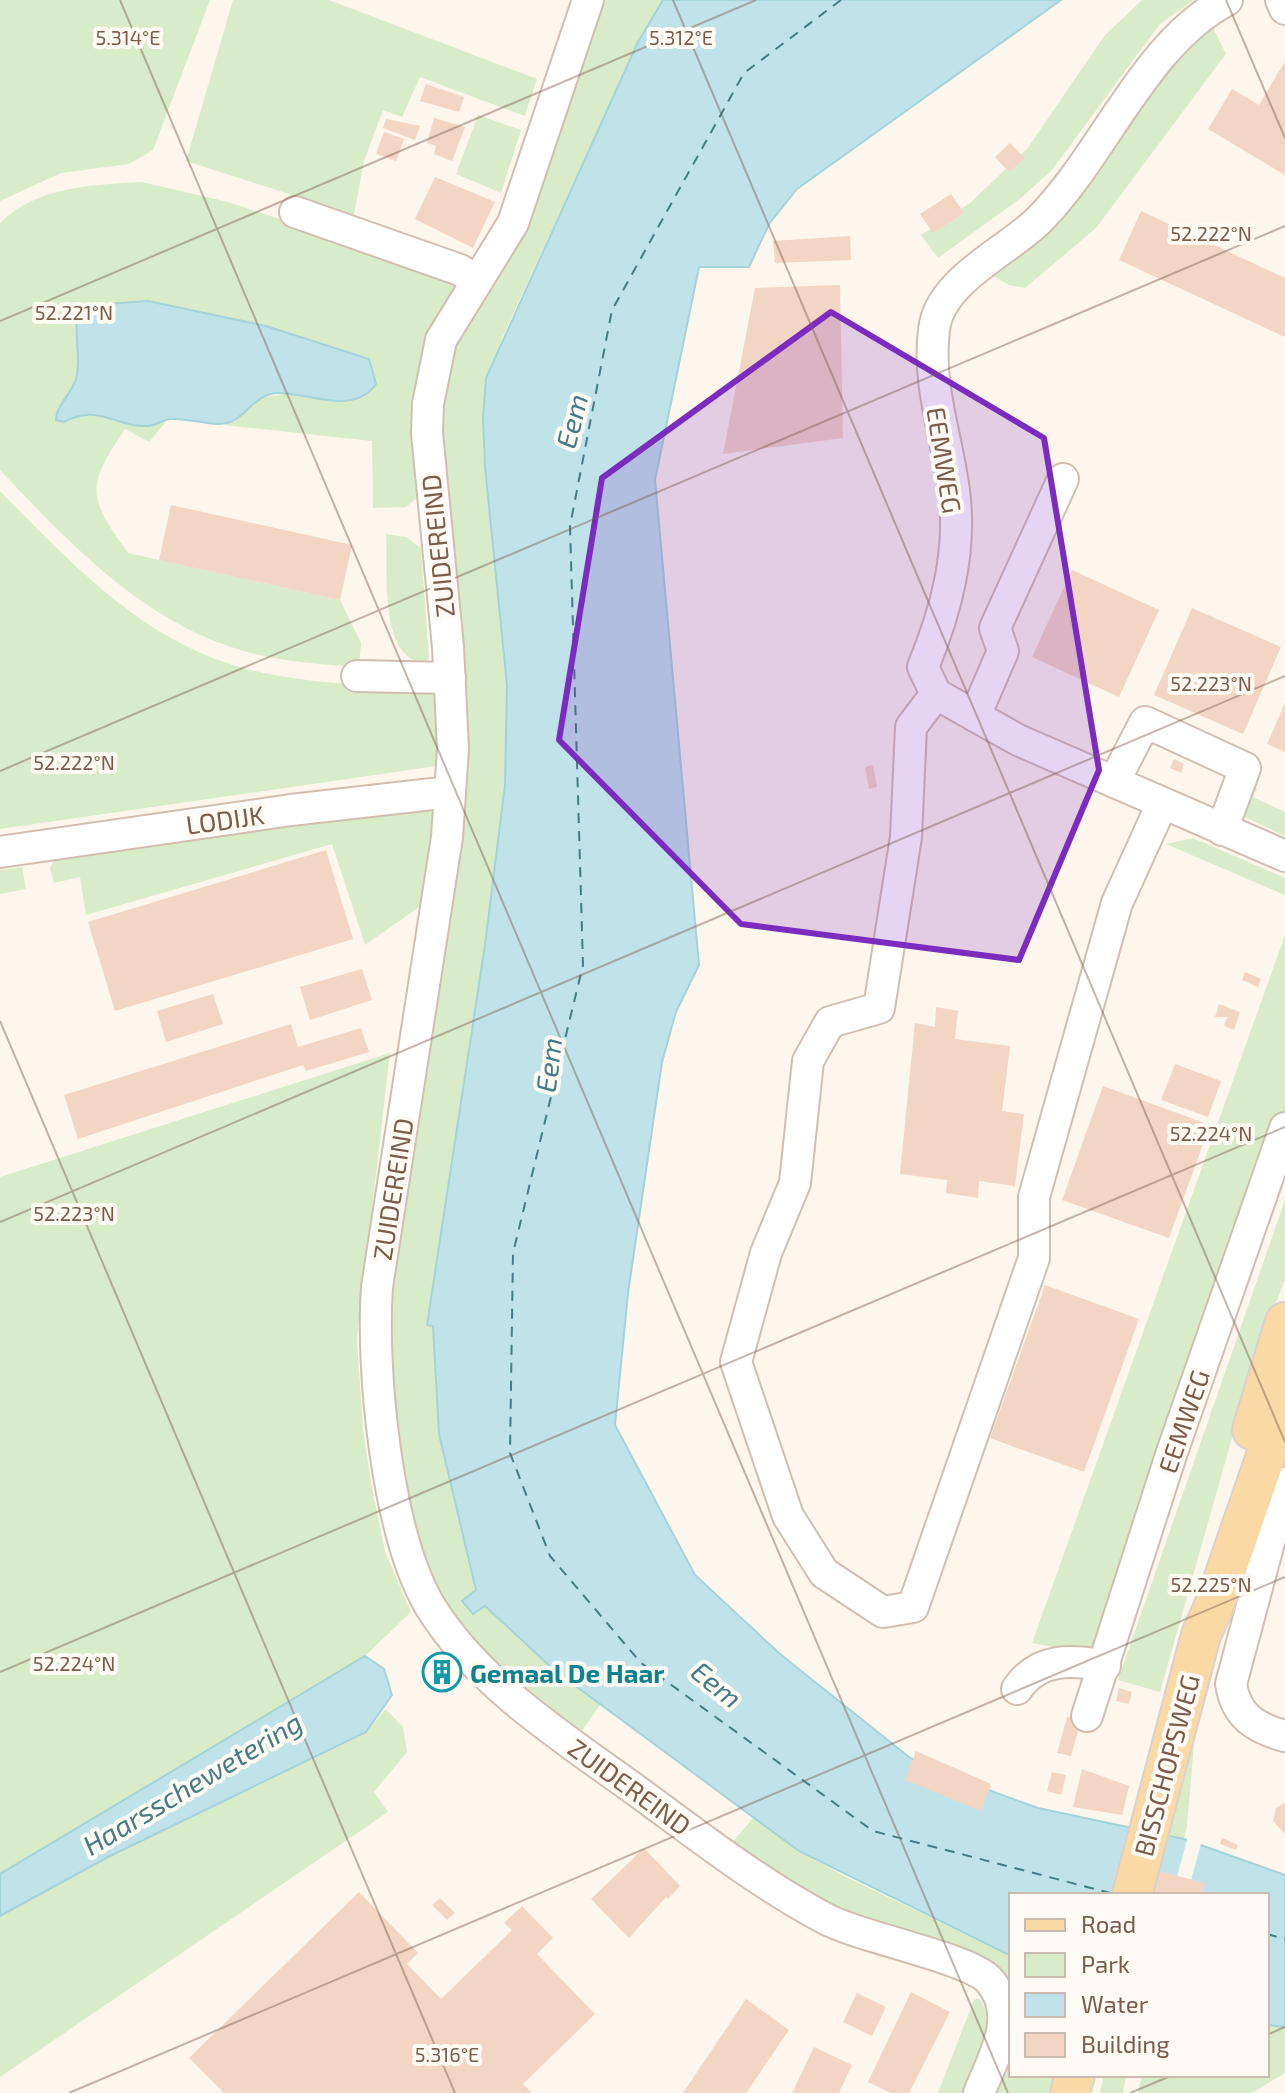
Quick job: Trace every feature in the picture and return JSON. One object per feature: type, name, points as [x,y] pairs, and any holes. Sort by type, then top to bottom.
[{"type":"main road","name":"BISSCHOPSWEG","points":[[1201,1635],[1201,1602],[1285,1322]]},
{"type":"main road","name":"BISSCHOPSWEG","points":[[1133,1893],[1201,1635],[1214,1606],[1285,1401]]},
{"type":"street","name":"ZUIDEREIND","points":[[588,0],[525,192],[501,247],[476,280],[441,340],[428,404],[427,433],[453,734],[447,837],[376,1305],[381,1412],[390,1476],[418,1582],[447,1631],[509,1693],[561,1736],[741,1867],[853,1932],[965,1966],[987,1977],[1003,2005],[1005,2018],[979,2093]]},
{"type":"street","name":"EEMWEG","points":[[936,694],[923,667],[945,613],[955,556],[955,493],[931,374],[934,325],[956,287],[1038,221],[1076,178],[1161,56],[1182,33],[1227,0]]},
{"type":"street","points":[[1281,0],[1285,9]]},
{"type":"street","points":[[295,212],[460,270],[476,280]]},
{"type":"street","points":[[975,716],[1003,651],[995,628],[1063,479]]},
{"type":"street","points":[[357,676],[450,678]]},
{"type":"street","points":[[1162,804],[1117,903],[1034,1197],[1034,1258],[913,1607],[883,1612],[824,1573],[788,1516],[736,1362],[766,1253],[795,1183],[808,1061],[830,1022],[879,1008],[906,837],[911,727],[936,694],[1018,740],[1285,856]]},
{"type":"street","points":[[1114,782],[1145,722],[1245,768],[1222,830]]},
{"type":"street","name":"LODIJK","points":[[0,852],[291,810],[450,792]]},
{"type":"street","name":"EEMWEG","points":[[1087,1716],[1171,1455],[1285,1128]]},
{"type":"street","points":[[1285,1483],[1231,1684],[1241,1715],[1257,1726],[1285,1736]]},
{"type":"street","points":[[1017,1689],[1027,1674],[1071,1659],[1105,1666]]},
{"type":"highlighted area","points":[[831,312],[1044,438],[1099,770],[1019,960],[741,924],[559,740],[602,478]]},
{"type":"green space","points":[[0,0],[210,0],[153,150],[129,164],[61,173],[0,201]]},
{"type":"green space","points":[[233,0],[329,0],[537,79],[525,116],[420,77],[402,117],[383,110],[364,161],[354,215],[186,161]]},
{"type":"green space","points":[[598,0],[663,0],[638,42],[502,338],[483,418],[507,685],[505,785],[485,945],[427,1324],[433,1326],[439,1434],[476,1591],[463,1602],[473,1614],[485,1606],[525,1645],[600,1705],[579,1735],[481,1653],[434,1594],[401,1483],[385,1305],[440,944],[437,448],[444,365]]},
{"type":"green space","points":[[1142,0],[1194,0],[1160,24],[1052,170],[1021,198],[938,258],[921,235],[970,203],[1027,149],[1105,35]]},
{"type":"green space","points":[[1212,26],[1226,54],[1096,228],[1025,288],[1009,285],[987,273],[1159,74]]},
{"type":"green space","points":[[478,115],[521,130],[501,193],[456,174]]},
{"type":"green space","points":[[142,182],[228,202],[442,272],[456,282],[418,497],[406,507],[373,508],[372,441],[223,425],[235,421],[259,398],[285,394],[369,359],[266,326],[148,301],[77,365],[77,378],[58,410],[64,422],[94,416],[145,426],[169,418],[149,442],[125,429],[98,479],[96,491],[99,504],[128,553],[340,600],[361,643],[359,667],[258,655],[208,638],[173,621],[141,601],[81,552],[0,470],[0,223],[31,201],[48,195],[85,187]]},
{"type":"green space","points":[[0,491],[106,593],[166,635],[199,652],[233,665],[283,677],[440,691],[436,706],[437,766],[0,829]]},
{"type":"green space","points":[[386,534],[406,537],[421,548],[429,659],[421,662],[408,656],[398,644],[392,627],[388,608]]},
{"type":"green space","points":[[1249,783],[1257,788],[1253,797],[1285,812],[1285,836],[1245,817],[1241,798]]},
{"type":"green space","points":[[426,805],[435,818],[422,905],[365,945],[332,844],[86,915],[80,877],[54,883],[50,868],[56,856]]},
{"type":"green space","points":[[1193,838],[1285,878],[1285,895],[1166,844]]},
{"type":"green space","points":[[22,867],[26,889],[0,894],[0,870]]},
{"type":"green space","points":[[1285,935],[1285,1122],[1099,1656],[1032,1643]]},
{"type":"green space","points":[[390,1053],[357,1339],[363,1429],[372,1488],[385,1551],[411,1612],[365,1656],[0,1874],[0,1177]]},
{"type":"green space","points":[[1285,1200],[1285,1279],[1253,1364],[1160,1692],[1118,1680]]},
{"type":"green space","points":[[386,1709],[403,1727],[407,1752],[374,1792],[388,1812],[0,2077],[0,1916],[108,1857],[366,1732]]},
{"type":"green space","points":[[1195,1732],[1187,1826],[1184,1839],[1167,1835]]},
{"type":"green space","points":[[753,1818],[799,1851],[846,1877],[1009,1955],[1009,1993],[857,1922],[730,1845]]},
{"type":"green space","points":[[979,1998],[987,2020],[986,2046],[971,2093],[938,2093],[974,2000]]},
{"type":"green space","points":[[1269,2025],[1285,2027],[1285,2073],[1252,2093],[1138,2093],[1142,2077],[1269,2077]]},
{"type":"green space","points":[[1009,2041],[1009,2077],[1063,2077],[1059,2093],[989,2093]]},
{"type":"green space","points":[[1104,2077],[1126,2077],[1123,2093],[1100,2093]]},
{"type":"water","name":"Eem","points":[[663,0],[1061,0],[797,189],[769,224],[749,267],[699,267],[655,480],[699,965],[676,1012],[662,1062],[628,1293],[615,1425],[695,1575],[780,1654],[909,1757],[928,1768],[1038,1808],[1184,1839],[1285,1875],[1285,2027],[1269,2025],[1269,1893],[1009,1893],[1009,1955],[799,1851],[554,1670],[485,1606],[473,1614],[462,1601],[476,1590],[439,1434],[433,1326],[427,1325],[485,945],[505,785],[507,685],[485,467],[483,418],[486,378],[638,42]]},
{"type":"water","points":[[148,301],[266,326],[369,359],[376,384],[367,394],[344,401],[269,394],[236,419],[220,424],[171,419],[151,426],[137,426],[98,415],[64,422],[56,420],[58,410],[76,379],[78,313],[91,305]]},
{"type":"water","name":"Haarsschewetering","points":[[365,1656],[384,1669],[392,1695],[366,1732],[108,1857],[0,1916],[0,1874]]},
{"type":"pier","points":[[1188,1836],[1202,1840],[1188,1893],[1173,1893]]},
{"type":"building","points":[[1285,61],[1285,175],[1208,129],[1232,89],[1259,105]]},
{"type":"building","points":[[426,84],[464,97],[459,112],[420,101]]},
{"type":"building","points":[[434,118],[465,127],[452,161],[434,154],[436,146],[427,143]]},
{"type":"building","points":[[386,119],[420,126],[415,140],[383,128]]},
{"type":"building","points":[[384,132],[404,139],[396,161],[376,154]]},
{"type":"building","points":[[1010,143],[1025,158],[1009,172],[995,157]]},
{"type":"building","points":[[435,177],[495,202],[473,248],[415,219]]},
{"type":"building","points":[[951,194],[964,213],[933,233],[920,214]]},
{"type":"building","points":[[1141,211],[1285,278],[1285,337],[1119,260]]},
{"type":"building","points":[[850,236],[851,260],[775,263],[773,241]]},
{"type":"building","points":[[840,285],[843,438],[723,454],[755,288]]},
{"type":"building","points":[[171,505],[352,545],[340,600],[159,560]]},
{"type":"building","points":[[1072,570],[1159,610],[1119,697],[1032,657]]},
{"type":"building","points":[[1192,608],[1281,647],[1243,734],[1154,695]]},
{"type":"building","points":[[1285,703],[1285,752],[1267,744]]},
{"type":"building","points":[[1174,759],[1184,764],[1181,773],[1170,768]]},
{"type":"building","points":[[873,765],[877,787],[869,789],[865,767]]},
{"type":"building","points":[[326,850],[353,939],[115,1011],[88,922]]},
{"type":"building","points":[[362,969],[372,1000],[310,1020],[300,987]]},
{"type":"building","points":[[1245,972],[1261,979],[1258,987],[1242,980]]},
{"type":"building","points":[[213,994],[223,1024],[166,1042],[157,1011]]},
{"type":"building","points":[[1219,1004],[1240,1012],[1234,1030],[1224,1026],[1227,1017],[1215,1017]]},
{"type":"building","points":[[936,1007],[958,1011],[955,1039],[1010,1046],[1002,1111],[1024,1114],[1015,1186],[979,1181],[978,1198],[946,1193],[947,1180],[900,1174],[915,1023],[935,1027]]},
{"type":"building","points":[[291,1024],[298,1047],[361,1028],[369,1052],[306,1071],[303,1065],[78,1139],[64,1095]]},
{"type":"building","points":[[1175,1064],[1221,1081],[1208,1117],[1161,1100]]},
{"type":"building","points":[[1103,1086],[1210,1125],[1169,1238],[1062,1200]]},
{"type":"building","points":[[1045,1285],[1139,1319],[1084,1472],[990,1438]]},
{"type":"building","name":"Gemaal De Haar","points":[[440,1655],[462,1674],[441,1692],[422,1669]]},
{"type":"building","points":[[1119,1688],[1132,1692],[1129,1704],[1116,1701]]},
{"type":"building","points":[[1067,1717],[1081,1720],[1071,1756],[1057,1753]]},
{"type":"building","points":[[916,1751],[991,1784],[981,1811],[905,1780]]},
{"type":"building","points":[[1082,1769],[1129,1786],[1122,1815],[1073,1807]]},
{"type":"building","points":[[1052,1772],[1066,1775],[1061,1795],[1047,1791]]},
{"type":"building","points":[[1285,1803],[1285,1834],[1273,1821],[1276,1808]]},
{"type":"building","points":[[1222,1838],[1238,1845],[1236,1850],[1220,1844]]},
{"type":"building","points":[[644,1848],[680,1886],[629,1938],[591,1899]]},
{"type":"building","points":[[1123,1862],[1205,1883],[1202,1893],[1158,1893],[1113,1881],[1117,1866],[1122,1867]]},
{"type":"building","points":[[359,1892],[418,1953],[407,1964],[441,1999],[512,1930],[504,1923],[522,1906],[553,1938],[537,1954],[595,2014],[523,2084],[532,2093],[224,2093],[189,2058]]},
{"type":"building","points":[[440,1898],[455,1913],[447,1920],[432,1905]]},
{"type":"building","points":[[911,1992],[950,2012],[909,2093],[891,2093],[868,2082]]},
{"type":"building","points":[[857,1993],[886,2007],[872,2036],[843,2022]]},
{"type":"building","points":[[746,1999],[789,2030],[746,2093],[683,2093]]},
{"type":"building","points":[[814,2047],[852,2065],[839,2093],[792,2093]]},
{"type":"ferry route","points":[[841,0],[744,73],[612,310],[570,526],[583,965],[513,1253],[510,1453],[550,1556],[641,1663],[873,1831],[1110,1893]]},
{"type":"ferry route","points":[[1269,1935],[1285,1939]]},
{"type":"place","name":"Gemaal De Haar","points":[[442,1672]]}]
